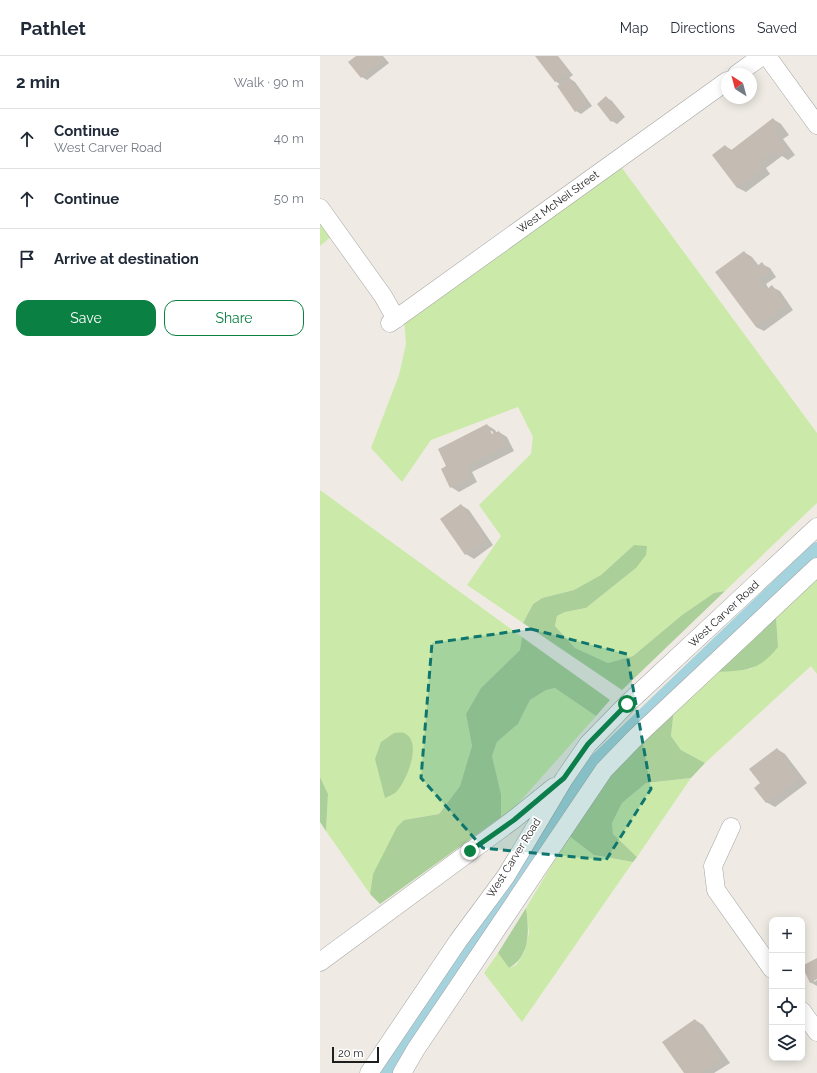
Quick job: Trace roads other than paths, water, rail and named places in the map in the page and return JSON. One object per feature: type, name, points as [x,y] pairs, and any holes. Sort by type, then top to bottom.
[{"type":"street","points":[[745,68],[762,56]]},
{"type":"street","points":[[767,56],[817,125]]},
{"type":"street","name":"West McNeil Street","points":[[320,208],[383,296],[393,321],[721,85]]},
{"type":"street","name":"West Carver Road","points":[[369,1073],[458,942],[506,876],[564,778],[588,744],[617,714],[817,527]]},
{"type":"street","points":[[402,1073],[420,1043],[604,770],[636,737],[817,567]]},
{"type":"street","points":[[320,962],[514,820],[564,778]]},
{"type":"street","points":[[731,827],[713,866],[716,890],[769,965]]},
{"type":"street","points":[[805,1015],[817,1032]]},
{"type":"waterway","points":[[388,1073],[533,859],[590,768],[817,550]]}]
